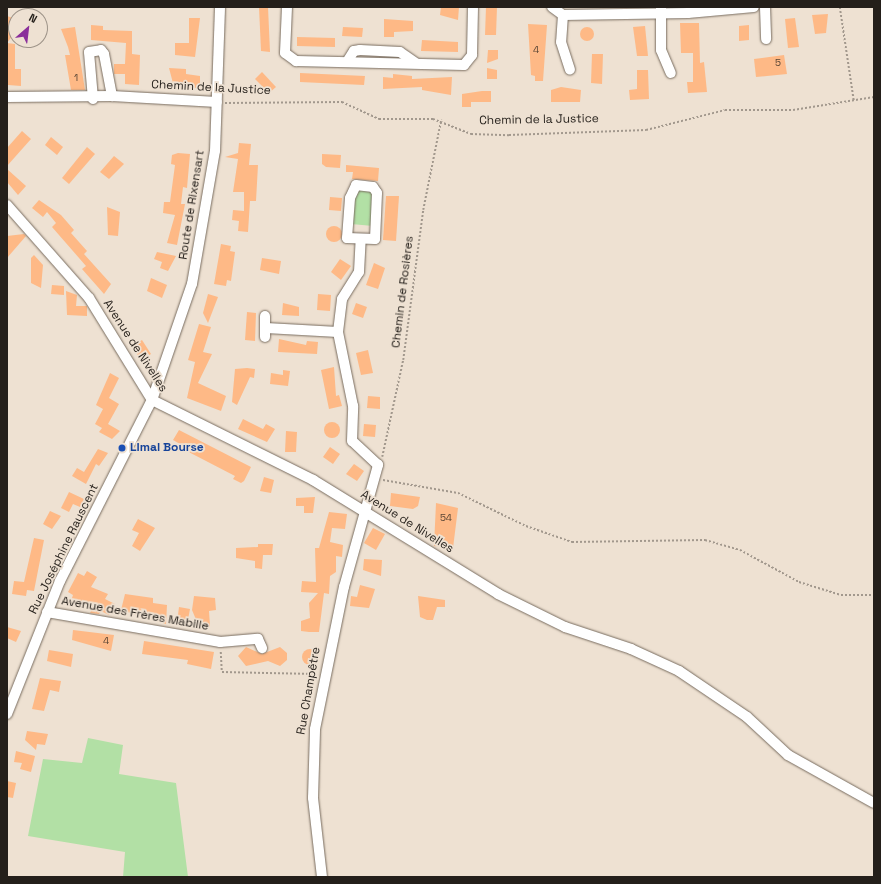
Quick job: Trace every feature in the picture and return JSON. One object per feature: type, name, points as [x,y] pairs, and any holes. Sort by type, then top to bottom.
[{"type":"street","name":"Route de Rixensart","points":[[152,400],[192,284],[210,193],[217,102],[220,7]]},
{"type":"street","points":[[287,7],[285,53],[289,58],[347,62],[464,65],[470,62],[473,7]]},
{"type":"street","points":[[552,7],[563,15],[622,14],[661,10],[754,7]]},
{"type":"street","points":[[614,7],[622,14]]},
{"type":"street","points":[[764,7],[766,38]]},
{"type":"street","points":[[661,10],[661,50],[671,73]]},
{"type":"street","points":[[563,15],[561,42],[570,70]]},
{"type":"street","points":[[93,99],[89,52],[101,50],[104,54],[112,96]]},
{"type":"street","name":"Chemin de la Justice","points":[[7,97],[93,99],[112,96],[217,102]]},
{"type":"street","points":[[356,185],[372,187],[377,193],[375,239],[361,239],[347,238],[350,198],[356,185]]},
{"type":"street","name":"Avenue de Nivelles","points":[[7,206],[90,298],[152,400],[313,480],[498,594],[565,627],[631,649],[678,671],[747,717],[788,755],[874,803]]},
{"type":"street","points":[[361,239],[359,272],[342,299],[338,332],[353,406],[352,441],[378,465]]},
{"type":"street","points":[[265,316],[266,332],[338,332]]},
{"type":"street","name":"Rue Joséphine Rauscent","points":[[7,714],[11,694],[47,612],[152,400]]},
{"type":"street","name":"Rue Champêtre","points":[[322,877],[312,760],[323,674],[364,512],[378,465]]},
{"type":"street","name":"Avenue des Frères Mabille","points":[[47,612],[219,642],[258,640],[262,648]]},
{"type":"path","points":[[840,7],[854,101]]},
{"type":"path","name":"Chemin de la Justice","points":[[217,102],[278,105],[342,102],[379,118],[441,120],[478,134],[646,130],[724,110],[793,110],[874,97]]},
{"type":"path","name":"Chemin de Rosières","points":[[378,465],[403,360],[423,210],[441,120]]},
{"type":"path","points":[[373,478],[458,493],[526,526],[572,542],[720,542],[799,582],[841,595],[874,595]]},
{"type":"path","points":[[219,642],[222,672],[323,674]]},
{"type":"green space","points":[[365,188],[373,193],[373,226],[351,224],[355,192]]},
{"type":"green space","points":[[88,738],[123,745],[119,774],[176,783],[188,877],[123,877],[125,852],[28,836],[43,759],[82,763]]},
{"type":"building","points":[[259,7],[268,7],[270,52],[261,51]]},
{"type":"building","points":[[441,7],[459,7],[458,20],[440,15]]},
{"type":"building","points":[[486,7],[497,7],[496,35],[485,35]]},
{"type":"building","points":[[828,14],[826,33],[815,34],[812,15]]},
{"type":"building","points":[[7,16],[8,42],[7,43]]},
{"type":"building","points":[[189,18],[200,18],[195,57],[175,55],[175,43],[189,43]]},
{"type":"building","points":[[795,18],[799,47],[788,48],[785,19]]},
{"type":"building","points":[[384,19],[413,21],[413,31],[394,32],[394,37],[384,37]]},
{"type":"building","points":[[680,23],[699,23],[700,63],[704,62],[707,92],[688,93],[687,82],[693,82],[693,53],[681,53]]},
{"type":"building","points":[[528,24],[547,25],[543,81],[535,81],[535,76],[531,75]]},
{"type":"building","points":[[91,25],[103,26],[103,30],[132,31],[132,54],[140,55],[139,85],[125,84],[125,74],[114,74],[114,64],[125,64],[126,43],[91,40]]},
{"type":"building","points":[[749,25],[749,40],[739,41],[739,26]]},
{"type":"building","points":[[645,26],[648,56],[637,56],[633,27]]},
{"type":"building","points":[[75,27],[85,90],[71,90],[65,55],[70,55],[61,29]]},
{"type":"building","points":[[343,27],[363,28],[362,37],[342,36]]},
{"type":"building","points":[[584,27],[590,27],[594,31],[594,37],[590,41],[584,41],[580,37],[580,31]]},
{"type":"building","points":[[297,37],[335,38],[335,47],[297,46]]},
{"type":"building","points":[[422,40],[458,42],[458,52],[421,51]]},
{"type":"building","points":[[7,43],[8,48],[15,48],[15,69],[21,69],[21,86],[8,85]]},
{"type":"building","points":[[488,50],[498,50],[498,59],[487,63]]},
{"type":"building","points":[[592,54],[603,54],[602,84],[591,83]]},
{"type":"building","points":[[784,55],[787,74],[756,77],[754,59]]},
{"type":"building","points":[[169,68],[186,69],[186,74],[200,76],[200,88],[174,87]]},
{"type":"building","points":[[487,68],[497,70],[497,79],[487,79]]},
{"type":"building","points":[[637,70],[648,70],[649,99],[630,100],[629,90],[637,89]]},
{"type":"building","points":[[262,72],[276,87],[269,93],[255,79]]},
{"type":"building","points":[[300,73],[365,76],[364,85],[300,82]]},
{"type":"building","points":[[393,74],[412,76],[412,79],[452,77],[451,95],[422,90],[422,87],[383,89],[383,77],[393,78]]},
{"type":"building","points":[[561,87],[581,90],[580,102],[551,102],[551,90]]},
{"type":"building","points":[[491,91],[491,102],[471,102],[471,107],[462,107],[462,94]]},
{"type":"building","points":[[22,131],[31,139],[7,166],[7,148]]},
{"type":"building","points":[[51,137],[63,147],[57,155],[45,145]]},
{"type":"building","points":[[239,143],[251,144],[249,165],[258,165],[256,201],[250,201],[248,232],[238,231],[239,221],[232,220],[233,210],[244,211],[244,192],[233,192],[238,159],[225,157],[238,153]]},
{"type":"building","points":[[87,147],[95,154],[69,184],[62,178]]},
{"type":"building","points":[[178,153],[190,154],[187,188],[183,187],[181,204],[185,204],[177,245],[167,243],[175,215],[163,213],[164,202],[170,202],[175,165],[171,164],[172,155]]},
{"type":"building","points":[[322,154],[341,155],[340,168],[326,167],[322,164]]},
{"type":"building","points":[[114,156],[124,164],[109,179],[100,172]]},
{"type":"building","points":[[346,165],[379,168],[378,181],[352,179],[353,172],[346,172]]},
{"type":"building","points":[[7,169],[26,186],[18,195],[7,182]]},
{"type":"building","points":[[386,196],[399,196],[396,241],[383,240]]},
{"type":"building","points":[[330,197],[342,198],[341,211],[329,210]]},
{"type":"building","points":[[39,200],[61,215],[74,230],[71,233],[87,251],[84,254],[111,284],[104,294],[82,269],[86,266],[52,227],[56,223],[47,212],[43,217],[32,208]]},
{"type":"building","points":[[107,207],[120,212],[118,236],[108,235]]},
{"type":"building","points":[[334,226],[341,231],[342,234],[337,241],[334,242],[327,237],[326,234],[331,227]]},
{"type":"building","points":[[24,234],[26,236],[7,258],[7,236]]},
{"type":"building","points":[[221,244],[231,246],[230,251],[235,252],[231,281],[227,280],[226,286],[214,284]]},
{"type":"building","points":[[157,252],[176,256],[168,271],[160,268],[162,262],[154,259]]},
{"type":"building","points":[[34,255],[43,265],[41,288],[31,283],[31,258]]},
{"type":"building","points":[[262,258],[281,261],[279,274],[260,270]]},
{"type":"building","points":[[340,259],[351,266],[341,280],[331,272]]},
{"type":"building","points":[[374,263],[385,268],[378,289],[366,285]]},
{"type":"building","points":[[151,278],[167,285],[162,298],[147,291]]},
{"type":"building","points":[[52,285],[64,286],[64,295],[51,294]]},
{"type":"building","points":[[66,291],[77,295],[76,306],[87,306],[87,316],[67,315]]},
{"type":"building","points":[[208,294],[218,297],[208,323],[203,313]]},
{"type":"building","points":[[318,294],[331,295],[330,311],[317,310]]},
{"type":"building","points":[[283,303],[299,307],[299,316],[282,315]]},
{"type":"building","points":[[356,303],[367,307],[363,318],[352,314]]},
{"type":"building","points":[[247,312],[256,313],[255,341],[245,340]]},
{"type":"building","points":[[199,324],[211,327],[203,352],[212,354],[198,383],[226,396],[221,411],[187,398],[195,362],[188,360]]},
{"type":"building","points":[[279,339],[306,345],[307,341],[318,342],[317,354],[278,352]]},
{"type":"building","points":[[142,340],[151,354],[141,360],[132,346]]},
{"type":"building","points":[[368,350],[373,373],[361,375],[356,353]]},
{"type":"building","points":[[334,367],[336,396],[339,395],[342,406],[329,409],[321,370]]},
{"type":"building","points":[[235,369],[255,369],[254,378],[250,377],[237,405],[232,402]]},
{"type":"building","points":[[283,370],[290,371],[288,386],[270,384],[271,373],[283,375]]},
{"type":"building","points":[[110,373],[119,378],[109,398],[119,404],[108,424],[120,431],[112,439],[99,432],[102,428],[95,424],[103,409],[96,405]]},
{"type":"building","points":[[368,396],[380,397],[380,409],[367,408]]},
{"type":"building","points":[[243,419],[263,429],[266,424],[275,429],[267,442],[238,429]]},
{"type":"building","points":[[332,422],[339,427],[340,430],[335,437],[332,438],[325,433],[324,430],[329,423]]},
{"type":"building","points":[[364,424],[376,425],[375,437],[363,436]]},
{"type":"building","points":[[179,430],[251,467],[244,481],[241,483],[233,479],[235,476],[179,447],[180,444],[173,440]]},
{"type":"building","points":[[286,431],[297,432],[296,452],[285,452]]},
{"type":"building","points":[[330,447],[340,454],[333,464],[323,457]]},
{"type":"building","points":[[98,449],[108,453],[99,466],[96,464],[86,484],[72,476],[77,468],[84,472]]},
{"type":"building","points":[[354,464],[364,471],[357,481],[346,474]]},
{"type":"building","points":[[264,477],[274,480],[271,493],[260,491]]},
{"type":"building","points":[[69,492],[84,499],[80,507],[73,504],[69,512],[61,508]]},
{"type":"building","points":[[391,493],[420,497],[418,506],[413,509],[390,506]]},
{"type":"building","points":[[315,497],[313,513],[304,513],[304,506],[296,506],[296,498]]},
{"type":"building","points":[[436,503],[458,508],[453,548],[434,546]]},
{"type":"building","points":[[50,511],[61,516],[52,529],[43,524]]},
{"type":"building","points":[[329,512],[347,514],[345,529],[332,528],[330,542],[343,545],[342,557],[336,556],[336,572],[330,576],[329,594],[324,593],[319,632],[301,631],[301,621],[310,618],[309,603],[318,593],[301,592],[302,581],[316,582],[315,548],[319,548]]},
{"type":"building","points":[[138,519],[155,528],[140,551],[132,546],[139,533],[132,530]]},
{"type":"building","points":[[373,528],[385,534],[376,550],[364,543]]},
{"type":"building","points":[[34,538],[44,540],[34,591],[27,590],[26,596],[12,594],[14,581],[24,582]]},
{"type":"building","points":[[258,544],[273,544],[272,555],[263,555],[262,569],[255,568],[255,561],[236,558],[236,548],[258,547]]},
{"type":"building","points":[[364,559],[382,560],[381,576],[363,570]]},
{"type":"building","points":[[87,571],[97,577],[91,587],[108,594],[105,599],[115,604],[109,615],[101,611],[99,614],[90,613],[93,607],[72,598],[73,595],[68,592],[78,573],[84,576]]},
{"type":"building","points":[[360,585],[375,589],[369,608],[350,606],[351,596],[357,597]]},
{"type":"building","points":[[125,594],[153,598],[153,603],[167,605],[166,624],[121,610]]},
{"type":"building","points":[[194,596],[215,598],[216,610],[209,611],[210,626],[204,630],[200,629],[192,610]]},
{"type":"building","points":[[418,596],[445,600],[445,607],[437,607],[433,620],[427,620],[420,617]]},
{"type":"building","points":[[179,607],[190,609],[187,625],[177,623]]},
{"type":"building","points":[[7,627],[21,631],[16,642],[7,638]]},
{"type":"building","points":[[73,630],[114,635],[111,651],[72,640]]},
{"type":"building","points":[[144,641],[214,652],[211,669],[187,664],[188,660],[142,654]]},
{"type":"building","points":[[246,647],[262,654],[280,647],[287,653],[287,660],[280,666],[268,661],[246,666],[238,656]]},
{"type":"building","points":[[310,649],[316,651],[318,657],[316,663],[310,665],[304,663],[302,657],[304,651]]},
{"type":"building","points":[[49,650],[73,654],[71,667],[47,661]]},
{"type":"building","points":[[40,678],[61,681],[59,692],[50,690],[44,711],[32,709]]},
{"type":"building","points":[[27,731],[48,734],[45,745],[37,744],[36,750],[25,740]]},
{"type":"building","points":[[16,751],[35,756],[31,772],[20,769],[22,763],[14,762]]},
{"type":"building","points":[[7,781],[16,783],[13,798],[7,797]]},
{"type":"place","name":"Limal Bourse","points":[[122,448]]}]
